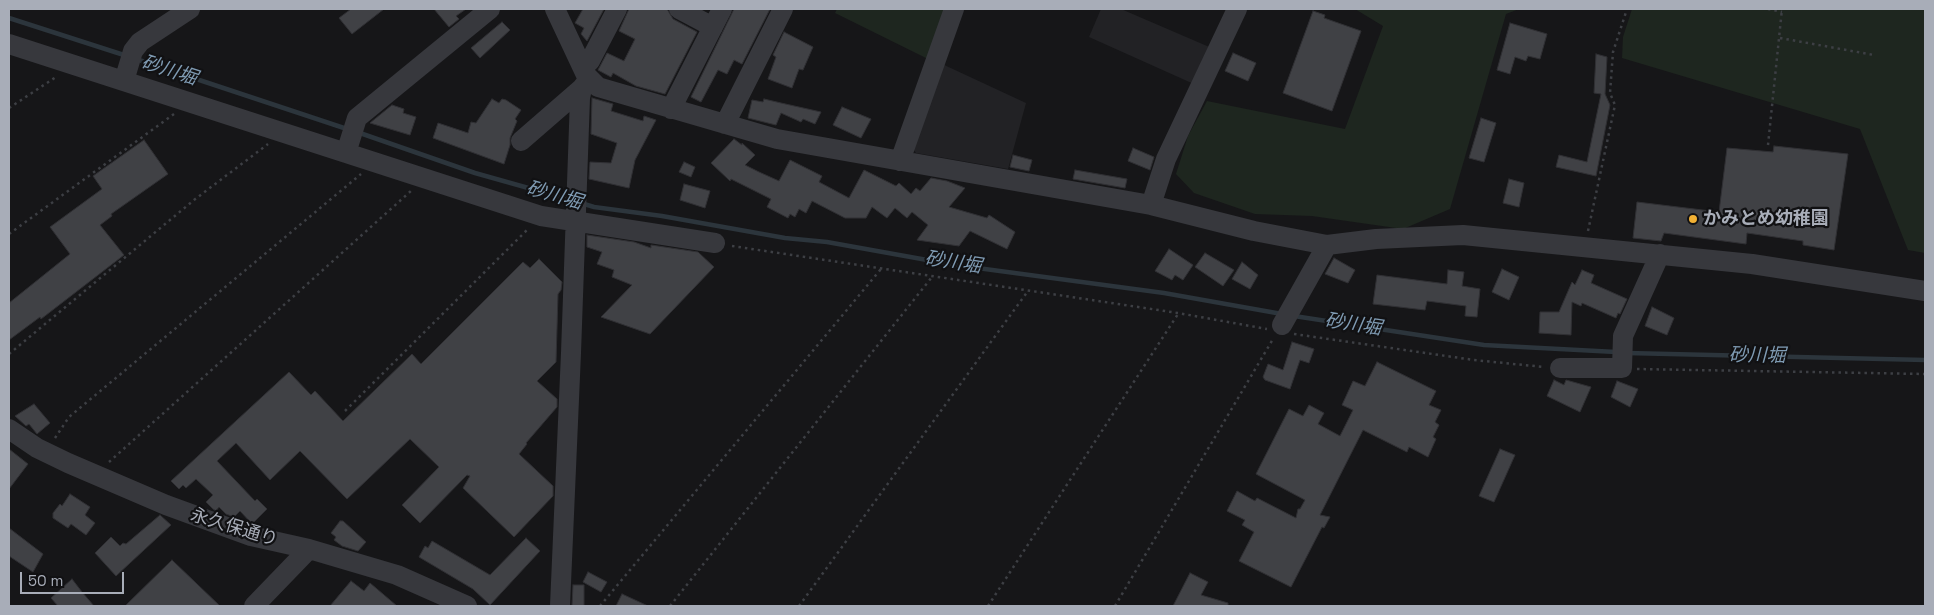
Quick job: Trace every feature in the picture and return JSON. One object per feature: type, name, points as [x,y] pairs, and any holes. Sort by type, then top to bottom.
[{"type":"street","points":[[124,82],[133,51],[140,42],[190,9]]},
{"type":"street","points":[[347,150],[357,118],[490,9]]},
{"type":"street","points":[[555,9],[585,78],[598,87],[777,139],[1151,205],[1254,231],[1327,244],[1376,239],[1463,236],[1585,246],[1752,264],[1925,291]]},
{"type":"street","points":[[560,606],[580,98],[590,60],[617,9]]},
{"type":"street","points":[[671,109],[718,18],[679,9]]},
{"type":"street","points":[[725,124],[783,9]]},
{"type":"street","points":[[900,161],[954,9]]},
{"type":"street","points":[[1151,205],[1166,159],[1237,9]]},
{"type":"street","points":[[9,44],[283,132],[347,150],[375,162],[541,216],[574,219],[715,244]]},
{"type":"street","points":[[521,142],[585,78]]},
{"type":"street","points":[[1280,328],[1327,244]]},
{"type":"street","points":[[1560,368],[1622,368],[1623,336],[1660,254]]},
{"type":"street","name":"永久保通り","points":[[9,429],[45,452],[95,475],[206,520],[251,536],[309,549],[397,575],[468,606]]},
{"type":"street","points":[[254,606],[309,549]]},
{"type":"path","points":[[1585,246],[1602,176],[1615,105],[1610,93],[1613,52],[1627,9]]},
{"type":"path","points":[[1768,9],[1782,10],[1768,145]]},
{"type":"path","points":[[1780,38],[1874,55]]},
{"type":"path","points":[[9,108],[64,71],[68,63]]},
{"type":"path","points":[[9,234],[191,102]]},
{"type":"path","points":[[9,354],[194,200],[283,132]]},
{"type":"path","points":[[45,452],[69,417],[375,162]]},
{"type":"path","points":[[95,475],[409,194],[423,178]]},
{"type":"path","points":[[344,411],[541,216]]},
{"type":"path","points":[[715,244],[1280,328],[1464,359],[1560,368]]},
{"type":"path","points":[[600,606],[881,269]]},
{"type":"path","points":[[670,606],[933,277]]},
{"type":"path","points":[[799,606],[1028,291]]},
{"type":"path","points":[[988,606],[1178,313]]},
{"type":"path","points":[[1115,606],[1280,328]]},
{"type":"path","points":[[1622,368],[1925,374]]},
{"type":"shaded area","points":[[837,9],[945,9],[928,59],[835,13]]},
{"type":"shaded area","points":[[1101,9],[1121,9],[1214,49],[1196,85],[1089,37]]},
{"type":"shaded area","points":[[1355,9],[1519,9],[1506,14],[1450,209],[1403,229],[1312,216],[1255,214],[1194,193],[1176,174],[1188,136],[1207,101],[1345,129],[1383,26]]},
{"type":"shaded area","points":[[1632,9],[1925,9],[1925,253],[1908,250],[1860,129],[1622,58],[1623,37]]},
{"type":"shaded area","points":[[940,63],[1026,103],[1008,169],[916,153],[910,145]]},
{"type":"building","points":[[351,9],[384,9],[352,34],[339,18]]},
{"type":"building","points":[[434,9],[466,9],[456,16],[459,19],[449,27]]},
{"type":"building","points":[[583,9],[604,9],[587,41],[581,34],[584,28],[575,23]]},
{"type":"building","points":[[629,9],[667,9],[673,19],[697,32],[665,94],[636,86],[613,73],[611,77],[598,70],[607,53],[624,61],[635,39],[619,31]]},
{"type":"building","points":[[734,9],[770,9],[742,64],[734,60],[727,74],[718,70],[701,102],[691,97]]},
{"type":"building","points":[[1313,11],[1325,15],[1324,18],[1361,31],[1332,111],[1283,93]]},
{"type":"building","points":[[502,22],[510,30],[480,58],[471,48]]},
{"type":"building","points":[[1510,23],[1547,34],[1540,59],[1528,56],[1526,61],[1515,57],[1510,74],[1497,70]]},
{"type":"building","points":[[784,32],[813,47],[803,70],[799,69],[792,88],[768,79],[776,57],[773,55]]},
{"type":"building","points":[[1233,53],[1256,63],[1248,81],[1225,71]]},
{"type":"building","points":[[1596,54],[1607,57],[1605,94],[1610,105],[1596,176],[1556,167],[1559,155],[1587,162],[1601,94],[1594,93]]},
{"type":"building","points":[[592,98],[613,104],[611,111],[643,121],[644,116],[656,120],[635,160],[629,188],[589,179],[590,162],[611,163],[617,143],[591,134]]},
{"type":"building","points":[[492,99],[499,103],[502,99],[506,100],[521,110],[515,119],[517,121],[510,138],[510,145],[504,164],[433,138],[438,123],[468,133],[471,122],[476,123]]},
{"type":"building","points":[[764,99],[821,112],[815,124],[803,119],[801,122],[781,113],[776,125],[748,118],[752,100],[763,102]]},
{"type":"building","points":[[392,105],[404,109],[403,113],[416,117],[410,135],[370,123]]},
{"type":"building","points":[[842,107],[871,119],[861,138],[833,125]]},
{"type":"building","points":[[1481,118],[1496,123],[1484,162],[1469,158]]},
{"type":"building","points":[[734,139],[742,145],[742,143],[755,155],[745,165],[779,181],[790,160],[822,176],[819,182],[849,198],[864,170],[896,186],[899,183],[911,194],[916,188],[920,191],[931,178],[947,181],[965,188],[949,207],[987,218],[989,215],[1015,232],[1007,249],[970,231],[959,246],[917,240],[928,225],[912,212],[907,218],[895,208],[887,218],[872,207],[866,218],[845,218],[812,201],[806,213],[799,209],[795,217],[790,214],[788,218],[767,207],[771,199],[731,179],[730,181],[711,163]]},
{"type":"building","points":[[144,140],[168,174],[111,214],[112,216],[100,225],[124,255],[41,319],[40,317],[9,340],[9,303],[70,254],[50,227],[102,189],[93,176]]},
{"type":"building","points":[[1774,146],[1848,154],[1834,250],[1803,245],[1803,241],[1747,233],[1746,244],[1664,233],[1661,241],[1633,238],[1637,202],[1719,212],[1727,148],[1773,152]]},
{"type":"building","points":[[1133,148],[1154,157],[1150,170],[1128,161]]},
{"type":"building","points":[[1013,155],[1032,160],[1029,171],[1010,167]]},
{"type":"building","points":[[684,162],[695,167],[691,177],[679,172]]},
{"type":"building","points":[[1075,170],[1127,179],[1125,188],[1073,179]]},
{"type":"building","points":[[1509,179],[1524,183],[1519,207],[1503,203]]},
{"type":"building","points":[[684,184],[710,191],[705,208],[680,200]]},
{"type":"building","points":[[587,235],[634,242],[651,248],[651,245],[698,252],[714,267],[650,334],[601,317],[632,285],[612,277],[614,270],[597,264],[602,252],[587,247]]},
{"type":"building","points":[[1169,249],[1193,265],[1183,280],[1175,275],[1172,280],[1155,271]]},
{"type":"building","points":[[1205,253],[1234,270],[1223,286],[1195,267]]},
{"type":"building","points":[[1334,258],[1355,270],[1348,283],[1325,274]]},
{"type":"building","points":[[539,259],[562,282],[561,290],[558,294],[556,362],[537,381],[557,399],[557,407],[519,454],[553,486],[553,496],[514,537],[463,488],[470,476],[467,475],[420,523],[402,505],[439,467],[410,439],[347,499],[300,451],[270,480],[236,443],[217,461],[255,501],[257,499],[267,509],[252,524],[240,511],[234,517],[226,514],[219,507],[216,511],[213,509],[206,502],[213,495],[196,479],[186,488],[183,485],[179,489],[171,481],[289,372],[311,395],[315,391],[343,421],[412,354],[421,364],[523,262],[530,268]]},
{"type":"building","points":[[1242,262],[1258,275],[1250,289],[1232,279]]},
{"type":"building","points":[[1502,269],[1519,277],[1509,300],[1492,292]]},
{"type":"building","points":[[1448,270],[1464,272],[1462,286],[1480,289],[1477,317],[1465,316],[1466,306],[1427,301],[1425,310],[1373,304],[1377,275],[1447,284]]},
{"type":"building","points":[[1582,270],[1594,275],[1591,283],[1627,299],[1620,314],[1618,313],[1616,318],[1582,303],[1581,306],[1572,302],[1571,335],[1539,333],[1540,312],[1559,312],[1572,282],[1575,285]]},
{"type":"building","points":[[1652,307],[1674,318],[1667,335],[1645,326]]},
{"type":"building","points":[[1292,342],[1314,349],[1309,363],[1300,360],[1290,389],[1265,380],[1263,377],[1268,364],[1283,370]]},
{"type":"building","points":[[1377,362],[1436,391],[1429,405],[1441,410],[1435,422],[1439,425],[1433,437],[1436,439],[1428,457],[1409,447],[1407,452],[1363,430],[1320,515],[1330,517],[1324,528],[1322,527],[1291,587],[1239,561],[1254,532],[1242,525],[1245,520],[1227,511],[1237,491],[1255,501],[1257,498],[1296,518],[1298,509],[1300,509],[1305,500],[1256,474],[1289,409],[1303,416],[1309,405],[1324,413],[1318,424],[1340,436],[1353,410],[1342,405],[1353,381],[1365,386]]},
{"type":"building","points":[[1554,380],[1564,385],[1566,380],[1591,387],[1580,412],[1547,396]]},
{"type":"building","points":[[1617,381],[1638,389],[1630,407],[1611,397]]},
{"type":"building","points":[[34,404],[50,423],[37,434],[29,424],[26,426],[15,416]]},
{"type":"building","points":[[9,449],[28,464],[9,489]]},
{"type":"building","points":[[1500,449],[1515,455],[1494,502],[1479,496]]},
{"type":"building","points":[[70,494],[90,507],[85,515],[95,523],[86,535],[71,524],[68,528],[53,518],[53,513],[60,504],[62,506]]},
{"type":"building","points":[[160,515],[171,525],[116,576],[95,553],[111,537],[120,546],[123,543],[126,544]]},
{"type":"building","points":[[340,521],[343,521],[366,542],[358,551],[342,546],[334,540],[336,537],[331,533]]},
{"type":"building","points":[[9,528],[43,554],[33,572],[9,556]]},
{"type":"building","points":[[526,538],[540,551],[490,605],[473,589],[419,557],[425,546],[428,548],[432,541],[490,575]]},
{"type":"building","points":[[172,560],[220,606],[125,606]]},
{"type":"building","points":[[588,572],[607,582],[601,592],[583,582]]},
{"type":"building","points":[[1190,573],[1208,582],[1201,595],[1228,603],[1228,606],[1173,606]]},
{"type":"building","points":[[72,579],[94,606],[58,606],[51,598]]},
{"type":"building","points":[[351,581],[364,591],[370,583],[397,606],[330,606]]},
{"type":"building","points":[[573,585],[584,585],[584,606],[572,606]]},
{"type":"building","points":[[622,594],[648,606],[616,606]]},
{"type":"waterway","name":"砂川堀","points":[[9,18],[127,56]]},
{"type":"waterway","name":"砂川堀","points":[[136,59],[347,129]]},
{"type":"waterway","name":"砂川堀","points":[[357,132],[475,173],[571,200]]},
{"type":"waterway","name":"砂川堀","points":[[581,203],[594,207],[662,216],[785,238],[827,242],[955,265],[1164,293],[1282,314]]},
{"type":"waterway","name":"砂川堀","points":[[1294,316],[1484,345],[1616,352]]},
{"type":"waterway","name":"砂川堀","points":[[1627,353],[1925,360]]},
{"type":"place","name":"かみとめ幼稚園","points":[[1693,219]]}]
